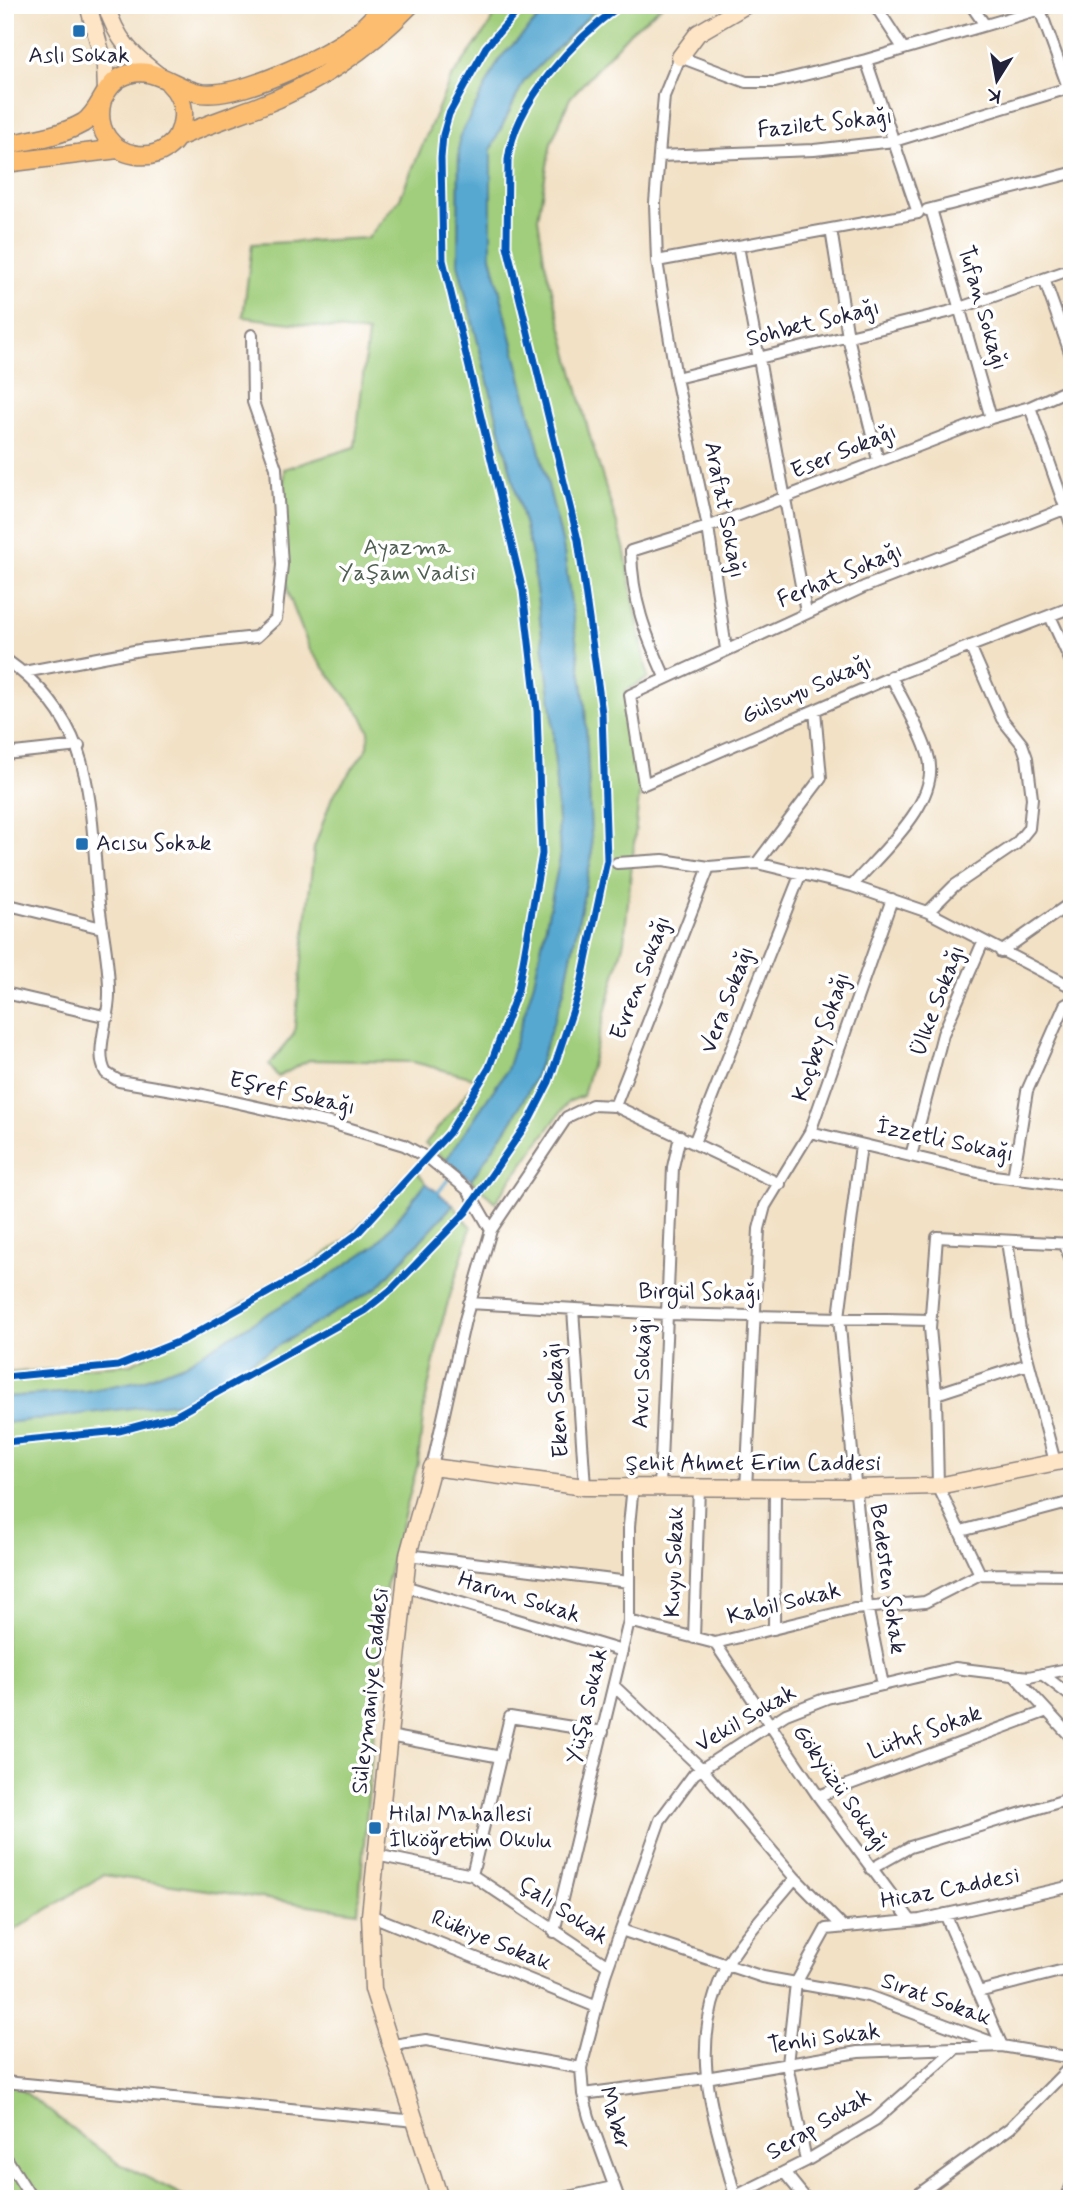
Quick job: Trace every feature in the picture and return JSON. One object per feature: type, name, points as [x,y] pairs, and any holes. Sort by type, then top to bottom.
[{"type":"main road","points":[[5,145],[42,137],[83,122],[93,114],[106,91],[127,74],[151,73],[184,89],[205,94],[243,87],[303,65],[355,34],[385,5]]},
{"type":"main road","points":[[176,138],[259,106],[332,69],[384,33],[410,5]]},
{"type":"main road","points":[[5,163],[118,149],[144,156],[167,147],[182,126],[183,112],[180,99],[163,78]]},
{"type":"main road","points":[[106,91],[99,115],[102,129],[118,149]]},
{"type":"street","points":[[88,5],[105,66],[106,91]]},
{"type":"street","points":[[106,5],[114,31],[136,58],[163,78]]},
{"type":"street","points":[[676,378],[657,261],[655,203],[664,96],[680,57],[698,33],[746,5]]},
{"type":"street","points":[[875,5],[903,48]]},
{"type":"street","points":[[971,5],[985,25]]},
{"type":"street","points":[[680,57],[746,82],[775,82],[866,60],[1054,5]]},
{"type":"street","points":[[1040,10],[1071,91]]},
{"type":"street","points":[[866,60],[918,213]]},
{"type":"street","name":"Fazilet Sokağı","points":[[659,156],[814,150],[894,141],[1071,91]]},
{"type":"street","points":[[657,261],[918,213],[1072,173]]},
{"type":"street","name":"Tufan Sokağı","points":[[931,209],[991,418]]},
{"type":"street","points":[[831,229],[848,337],[878,460]]},
{"type":"street","points":[[738,246],[806,612]]},
{"type":"street","name":"Sohbet Sokağı","points":[[676,378],[961,308],[1072,269]]},
{"type":"street","points":[[1044,279],[1072,358]]},
{"type":"street","points":[[24,672],[145,649],[256,637],[276,619],[282,565],[276,468],[253,402],[251,335]]},
{"type":"street","name":"Arafat Sokağı","points":[[676,378],[708,527],[726,649]]},
{"type":"street","name":"Eser Sokağı","points":[[665,677],[641,623],[632,579],[631,551],[708,527],[878,460],[991,418],[1030,407],[1072,388]]},
{"type":"street","points":[[1030,407],[1068,508],[1072,527]]},
{"type":"street","name":"Ferhat Sokağı","points":[[630,695],[806,612],[1068,508]]},
{"type":"street","name":"Gülsuyu Sokağı","points":[[630,695],[644,784],[891,676],[1072,607]]},
{"type":"street","points":[[1050,616],[1072,664]]},
{"type":"street","points":[[928,912],[954,886],[1016,844],[1029,828],[1032,798],[1027,758],[1022,744],[1002,719],[970,646]]},
{"type":"street","name":"Eşref Sokağı","points":[[5,659],[24,672],[59,709],[79,746],[89,781],[102,928],[110,984],[101,1063],[111,1078],[334,1124],[387,1139],[431,1160],[468,1190],[491,1230]]},
{"type":"street","points":[[852,886],[915,813],[926,795],[930,778],[929,757],[891,676]]},
{"type":"street","points":[[757,863],[821,778],[815,710]]},
{"type":"street","points":[[5,754],[79,746]]},
{"type":"street","points":[[617,863],[663,860],[709,867],[757,863],[852,886],[928,912],[1072,987]]},
{"type":"street","name":"Evren Sokağı","points":[[615,1106],[709,867]]},
{"type":"street","name":"Vera Sokağı","points":[[694,1143],[801,873]]},
{"type":"street","name":"Koçbey Sokağı","points":[[746,1489],[759,1229],[765,1206],[810,1132],[892,899]]},
{"type":"street","points":[[1001,951],[1072,902]]},
{"type":"street","points":[[5,904],[102,928]]},
{"type":"street","name":"Ülke Sokağı","points":[[911,1156],[943,1034],[983,942]]},
{"type":"street","points":[[5,993],[108,1017]]},
{"type":"street","points":[[1013,1178],[1027,1091],[1065,1005],[1072,1001]]},
{"type":"street","name":"Süleymaniye Caddesi","points":[[440,2199],[373,1989],[370,1915],[408,1555],[432,1467],[469,1303],[491,1230],[567,1117],[592,1105],[615,1106]]},
{"type":"street","points":[[615,1106],[780,1184]]},
{"type":"street","name":"İzzetli Sokağı","points":[[810,1132],[1013,1178],[1072,1186]]},
{"type":"street","name":"Avcı Sokağı","points":[[660,1486],[673,1167],[680,1136]]},
{"type":"street","name":"Bedesten Sokak","points":[[861,1145],[839,1317],[867,1606],[883,1685]]},
{"type":"street","points":[[980,1574],[938,1486],[936,1394],[930,1320],[937,1237],[1068,1243],[1072,1262]]},
{"type":"street","points":[[1007,1241],[1028,1364],[1055,1462]]},
{"type":"street","name":"Birgül Sokağı","points":[[469,1303],[666,1314],[930,1320]]},
{"type":"street","name":"Eken Sokağı","points":[[573,1309],[585,1487]]},
{"type":"street","points":[[936,1394],[1028,1364]]},
{"type":"street","name":"Şehit Ahmet Erim Caddesi","points":[[432,1467],[585,1487],[633,1485],[775,1489],[938,1486],[1072,1459]]},
{"type":"street","name":"Yüşa Sokak","points":[[554,1932],[629,1621],[629,1526],[633,1485]]},
{"type":"street","name":"Kuyu Sokak","points":[[694,1638],[699,1487]]},
{"type":"street","points":[[774,1629],[775,1489]]},
{"type":"street","points":[[961,1531],[1072,1502]]},
{"type":"street","points":[[408,1555],[629,1582]]},
{"type":"street","name":"Kabil Sokak","points":[[629,1621],[715,1643],[867,1606],[925,1602],[980,1574],[1072,1576]]},
{"type":"street","name":"Harun Sokak","points":[[404,1586],[622,1651]]},
{"type":"street","name":"Gökyüzü Sokağı","points":[[715,1643],[818,1796],[911,1921]]},
{"type":"street","name":"Vekil Sokak","points":[[608,1966],[660,1820],[694,1774],[786,1714],[827,1698],[955,1668],[1014,1675],[1042,1674],[1072,1668]]},
{"type":"street","points":[[1042,1674],[1072,1697]]},
{"type":"street","points":[[1014,1675],[1072,1738]]},
{"type":"street","points":[[614,1686],[702,1769],[795,1878],[843,1927]]},
{"type":"street","name":"Lütuf Sokak","points":[[818,1796],[1047,1711]]},
{"type":"street","points":[[472,1875],[510,1717],[603,1732]]},
{"type":"street","points":[[389,1737],[501,1757]]},
{"type":"street","points":[[871,1868],[910,1847],[1072,1798]]},
{"type":"street","name":"Çalı Sokak","points":[[376,1855],[472,1875],[608,1966]]},
{"type":"street","points":[[733,2197],[706,2078],[704,2044],[707,2025],[726,1965],[795,1878]]},
{"type":"street","name":"Hicaz Caddesi","points":[[806,2161],[786,2064],[796,1983],[826,1929],[911,1921],[1072,1886]]},
{"type":"street","name":"Sırat Sokak","points":[[945,1914],[1002,2046]]},
{"type":"street","name":"Rükiye Sokak","points":[[370,1915],[597,2007]]},
{"type":"street","name":"Sırat Sokak","points":[[621,1930],[763,1977],[868,1996],[1002,2046]]},
{"type":"street","name":"Maber","points":[[608,1966],[581,2068],[583,2094],[612,2187],[619,2199]]},
{"type":"street","points":[[978,1992],[1072,1968]]},
{"type":"street","points":[[393,2045],[426,2040],[581,2068]]},
{"type":"street","name":"Tenhi Sokak","points":[[583,2094],[706,2078],[858,2052],[1002,2046],[1072,2058]]},
{"type":"street","name":"Serap Sokak","points":[[733,2197],[806,2161],[875,2120],[954,2050]]},
{"type":"street","points":[[912,2199],[1010,2127],[1072,2066]]},
{"type":"street","points":[[5,2082],[416,2121]]},
{"type":"street","points":[[5,2157],[32,2199]]},
{"type":"street","points":[[784,2172],[806,2199]]},
{"type":"street","points":[[1066,2199],[1072,2184]]},
{"type":"street","points":[[559,2199],[612,2187]]},
{"type":"green space","name":"Ayazma Yaşam Vadisi","points":[[497,5],[552,5],[500,58],[459,138],[458,264],[531,551],[552,711],[560,858],[534,982],[507,1070],[446,1160],[425,1144],[478,1079],[413,1062],[309,1060],[278,1077],[269,1065],[294,1034],[314,848],[332,797],[368,747],[369,731],[362,716],[310,650],[289,596],[282,565],[284,469],[355,447],[368,333],[243,317],[252,244],[368,238],[400,198],[450,80],[489,26]]},
{"type":"green space","points":[[663,5],[630,32],[570,98],[551,143],[538,218],[544,259],[589,433],[624,547],[648,678],[625,691],[640,787],[624,941],[583,1096],[568,1102],[495,1202],[471,1180],[513,1119],[534,1079],[564,991],[592,855],[585,704],[563,545],[491,256],[491,149],[524,81],[599,6]]},
{"type":"green space","points":[[414,1168],[426,1183],[377,1244],[319,1283],[184,1364],[143,1380],[87,1391],[5,1397],[5,1373],[131,1364],[285,1281],[346,1240]]},
{"type":"green space","points":[[453,1205],[471,1227],[443,1319],[424,1408],[418,1463],[387,1580],[358,1912],[103,1875],[5,1936],[5,1423],[182,1401],[378,1287]]},
{"type":"green space","points":[[5,2077],[116,2162],[190,2199],[5,2199]]},
{"type":"water","points":[[552,5],[600,5],[524,81],[491,149],[491,256],[563,545],[585,704],[592,855],[564,991],[534,1080],[513,1119],[471,1180],[446,1160],[507,1070],[534,982],[560,858],[552,711],[531,551],[458,264],[459,138],[500,58]]},
{"type":"water","points":[[426,1183],[453,1205],[378,1287],[182,1402],[5,1423],[5,1397],[87,1391],[143,1380],[184,1364],[319,1283],[377,1244]]},
{"type":"waterway","points":[[436,1195],[459,1166]]},
{"type":"cycle path","points":[[5,1377],[118,1366],[185,1339],[305,1272],[357,1234],[449,1133],[489,1068],[518,990],[542,854],[537,711],[523,591],[443,260],[441,158],[443,135],[449,114],[486,47],[523,5]]},
{"type":"cycle path","points":[[5,1442],[119,1431],[175,1416],[364,1311],[393,1288],[466,1212],[530,1119],[549,1082],[580,989],[607,860],[602,713],[578,540],[507,246],[508,160],[522,116],[550,73],[585,35],[621,5]]},
{"type":"place","name":"Aslı Sokak","points":[[79,31]]},
{"type":"place","name":"Acısu Sokak","points":[[82,844]]},
{"type":"place","name":"Hilal Mahallesi İlköğretim Okulu","points":[[375,1828]]}]
